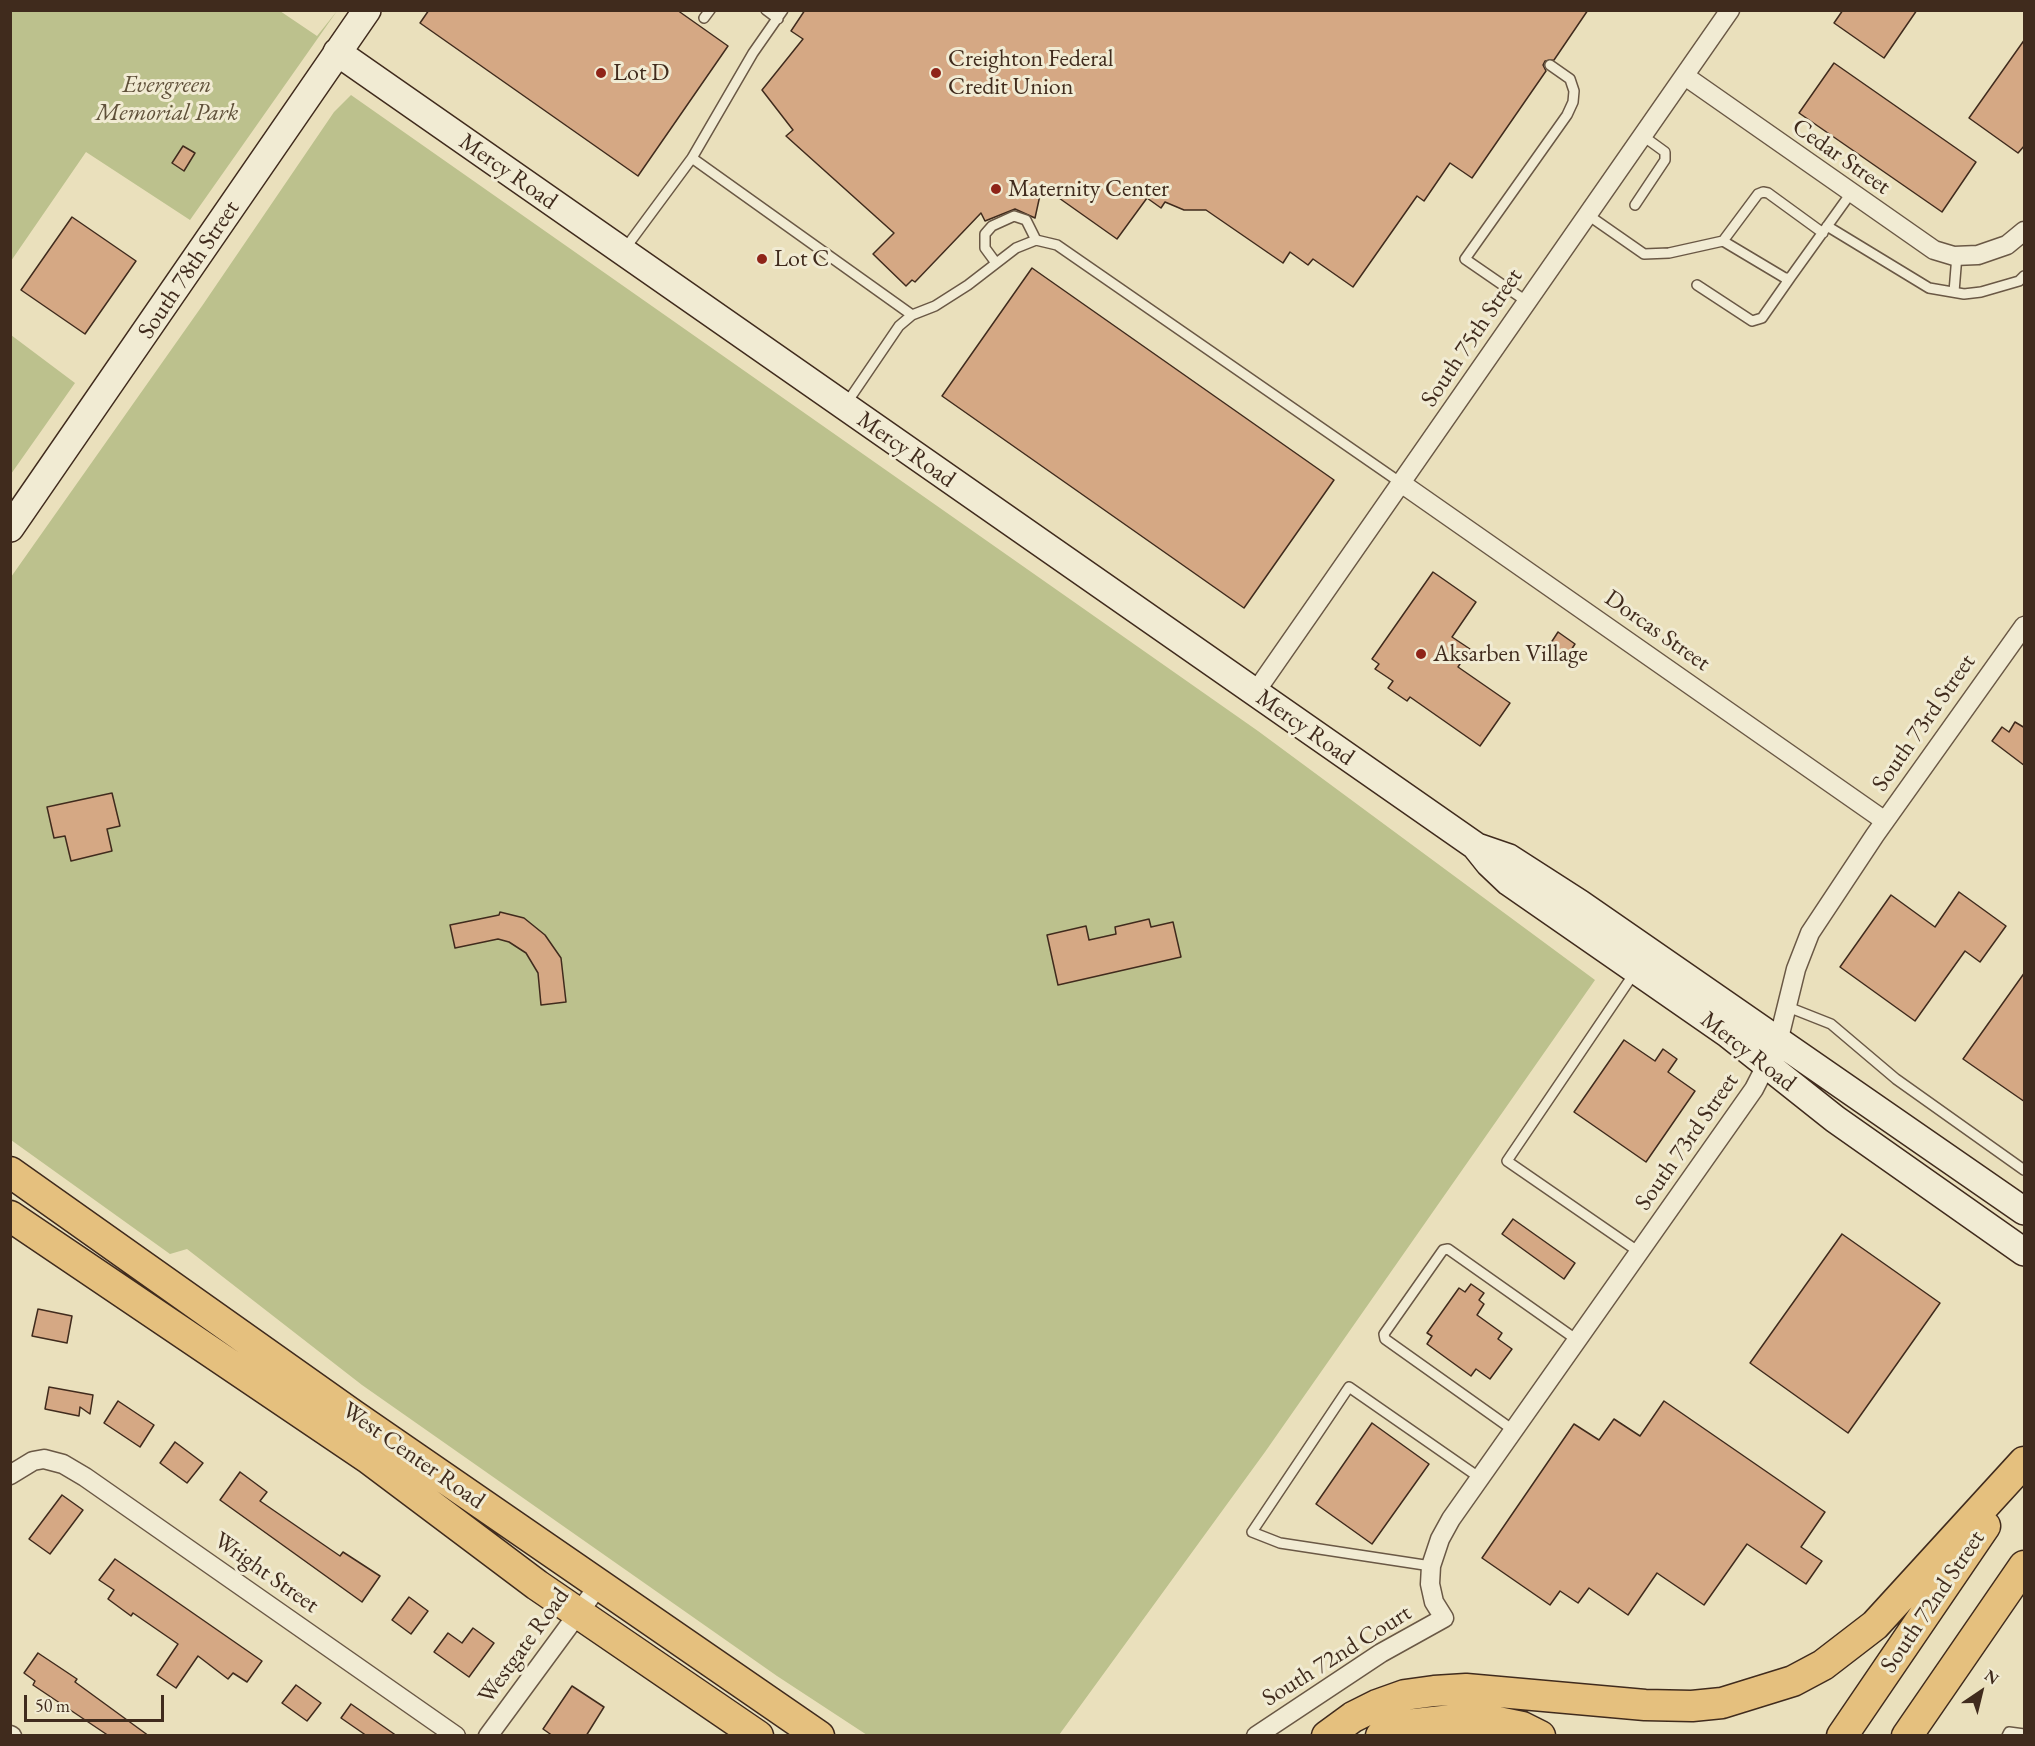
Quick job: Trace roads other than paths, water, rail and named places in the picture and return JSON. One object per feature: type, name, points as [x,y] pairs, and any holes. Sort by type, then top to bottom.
[{"type":"main road","name":"South 78th Street","points":[[10,528],[176,291],[367,10]]},
{"type":"main road","name":"Mercy Road","points":[[337,52],[1254,694],[1477,847],[1509,858],[1579,903],[1772,1054],[2025,1211]]},
{"type":"main road","name":"Mercy Road","points":[[1477,847],[1489,863],[1509,882],[1728,1034],[1772,1054],[1834,1119],[2025,1252]]},
{"type":"main road","name":"West Center Road","points":[[10,1172],[352,1415],[819,1736]]},
{"type":"main road","name":"West Center Road","points":[[10,1216],[368,1458],[578,1614],[758,1736]]},
{"type":"main road","points":[[1327,1736],[1353,1717],[1377,1705],[1404,1695],[1434,1691],[1466,1689],[1645,1705],[1692,1706],[1722,1703],[1793,1681],[1823,1665],[1875,1625],[2025,1462]]},
{"type":"main road","name":"South 72nd Street","points":[[1842,1736],[2025,1469]]},
{"type":"main road","points":[[1907,1736],[2025,1566]]},
{"type":"main road","points":[[1381,1736],[1406,1725],[1461,1719],[1488,1720],[1522,1727],[1540,1736]]},
{"type":"street","name":"South 75th Street","points":[[1254,694],[1730,10]]},
{"type":"street","name":"Cedar Street","points":[[1685,76],[1923,244],[1958,255],[1978,255],[2007,245],[2025,231]]},
{"type":"street","name":"Dorcas Street","points":[[1401,483],[1885,821]]},
{"type":"street","name":"South 73rd Street","points":[[1444,1618],[1434,1602],[1430,1584],[1431,1566],[1440,1539],[1451,1519],[1747,1099],[1772,1054],[1788,1008],[1796,969],[1810,933],[1885,821],[2025,626]]},
{"type":"street","name":"Wright Street","points":[[10,1475],[33,1461],[44,1459],[63,1464],[86,1476],[456,1736]]},
{"type":"street","name":"Westgate Road","points":[[488,1736],[599,1585]]},
{"type":"street","name":"South 72nd Court","points":[[1256,1736],[1381,1653],[1444,1618]]},
{"type":"lane","points":[[622,253],[692,158],[753,53],[780,15],[766,10]]},
{"type":"lane","points":[[1526,301],[1465,259],[1567,115],[1573,102],[1574,91],[1570,79],[1550,65]]},
{"type":"lane","points":[[1635,205],[1665,160],[1665,152],[1643,136]]},
{"type":"lane","points":[[692,158],[912,315]]},
{"type":"lane","points":[[1588,215],[1644,254],[1669,253],[1723,241],[1758,194],[1763,192],[1929,288],[1964,294],[1990,291],[2019,281],[2025,276]]},
{"type":"lane","points":[[1697,285],[1752,321],[1762,318],[1851,194]]},
{"type":"lane","points":[[996,263],[985,248],[985,234],[992,226],[1014,216],[1026,220],[1035,240]]},
{"type":"lane","points":[[844,407],[899,326],[912,315],[935,306],[968,285],[1016,248],[1035,240],[1057,245],[1401,483]]},
{"type":"lane","points":[[1723,241],[1785,279],[1790,278]]},
{"type":"lane","points":[[1954,292],[1958,255]]},
{"type":"lane","points":[[1636,970],[1507,1161],[1639,1252]]},
{"type":"lane","points":[[1788,1008],[1831,1024],[1896,1079],[2025,1170]]},
{"type":"lane","points":[[1513,1430],[1385,1340],[1384,1334],[1443,1250],[1448,1249],[1577,1340]]},
{"type":"lane","points":[[1431,1566],[1280,1543],[1252,1532],[1349,1387],[1480,1478]]},
{"type":"lane","points":[[2007,1736],[2009,1732],[2025,1734]]},
{"type":"place","name":"Lot D","points":[[601,73]]},
{"type":"place","name":"Creighton Federal Credit Union","points":[[936,73]]},
{"type":"place","name":"Maternity Center","points":[[996,189]]},
{"type":"place","name":"Lot C","points":[[762,259]]},
{"type":"place","name":"Aksarben Village","points":[[1421,654]]},
{"type":"park label","name":"Evergreen Memorial Park","points":[[167,99]]}]
